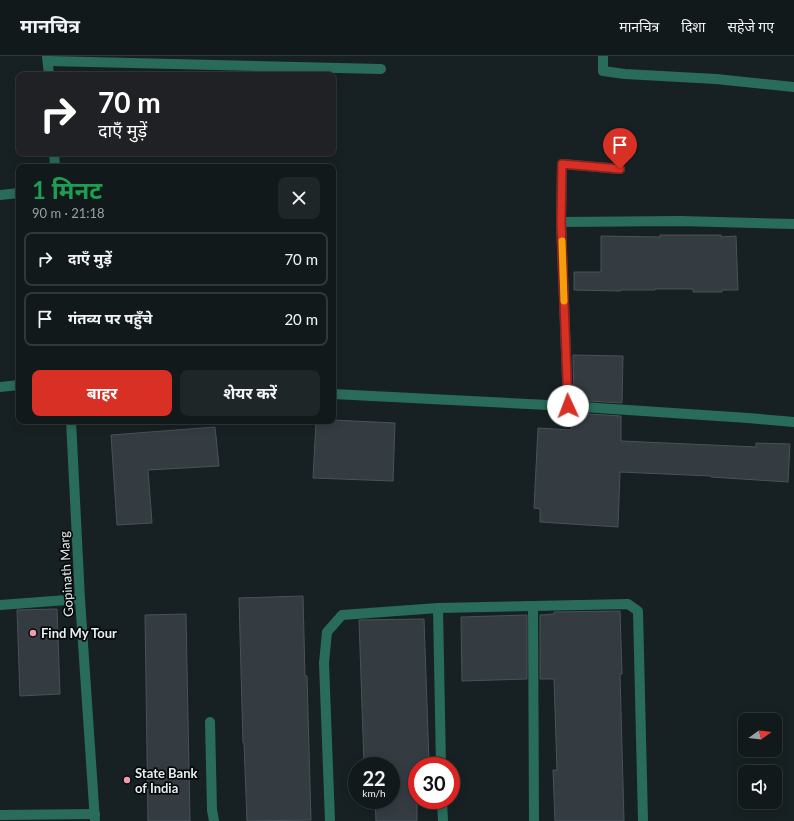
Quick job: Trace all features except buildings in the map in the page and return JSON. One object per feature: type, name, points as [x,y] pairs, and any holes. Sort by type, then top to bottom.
[{"type":"street","points":[[603,56],[603,71],[625,74],[716,79],[794,87]]},
{"type":"street","points":[[49,72],[48,58],[380,69]]},
{"type":"street","points":[[568,406],[561,222],[562,164],[620,169]]},
{"type":"street","points":[[0,195],[16,193]]},
{"type":"street","points":[[561,222],[680,221],[794,224]]},
{"type":"street","points":[[0,387],[16,385]]},
{"type":"street","points":[[336,394],[568,406],[794,422]]},
{"type":"street","name":"Gopinath Marg","points":[[71,424],[80,599],[95,818]]},
{"type":"street","points":[[0,605],[80,599]]},
{"type":"street","points":[[330,821],[324,663],[327,632],[342,615],[438,608],[628,604],[638,611],[643,821]]},
{"type":"street","points":[[533,606],[534,821]]},
{"type":"street","points":[[438,608],[441,757]]},
{"type":"street","points":[[210,722],[212,810],[214,821]]},
{"type":"street","points":[[442,809],[442,821]]},
{"type":"street","points":[[0,815],[95,818]]},
{"type":"slow traffic","points":[[562,241],[564,301]]},
{"type":"place","name":"Find My Tour","points":[[33,633]]},
{"type":"place","name":"State Bank of India","points":[[127,780]]},
{"type":"route","points":[[568,406],[561,222],[562,164],[620,169]]}]
